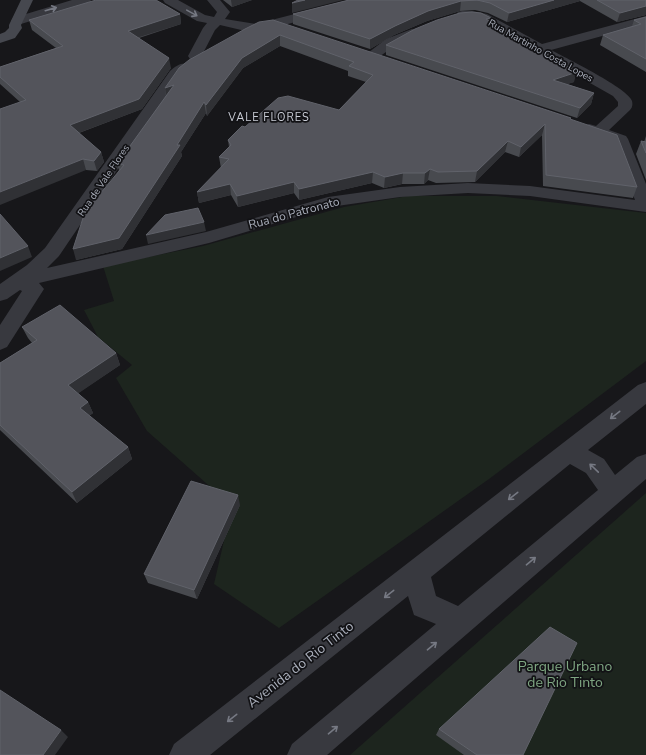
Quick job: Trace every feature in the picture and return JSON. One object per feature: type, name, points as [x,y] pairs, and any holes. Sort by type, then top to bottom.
[{"type":"main road","points":[[1,39],[14,31],[16,28],[10,20],[27,1]]},
{"type":"street","points":[[10,20],[85,0]]},
{"type":"street","points":[[169,0],[201,18],[255,28]]},
{"type":"street","points":[[195,56],[209,28],[224,12],[214,0]]},
{"type":"street","points":[[238,36],[255,28],[363,0]]},
{"type":"street","name":"Rua Martinho Costa Lopes","points":[[452,18],[472,15],[483,17],[618,93],[625,101],[625,107],[599,132]]},
{"type":"street","points":[[540,49],[646,20]]},
{"type":"street","points":[[275,24],[297,32]]},
{"type":"street","points":[[371,56],[391,42],[423,28]]},
{"type":"street","points":[[195,56],[216,46]]},
{"type":"street","points":[[357,51],[386,61]]},
{"type":"street","name":"Rua de Vale Flores","points":[[0,294],[20,281],[41,264],[52,252],[175,74],[195,56]]},
{"type":"street","points":[[577,125],[620,139],[646,206]]},
{"type":"street","name":"Rua do Patronato","points":[[20,281],[209,237],[328,202],[400,192],[468,188],[530,191],[646,206]]},
{"type":"street","points":[[0,342],[34,289],[20,281]]},
{"type":"street","name":"Avenida do Rio Tinto","points":[[185,755],[646,391]]},
{"type":"street","points":[[569,452],[595,466],[612,492]]},
{"type":"street","points":[[303,755],[646,464]]},
{"type":"street","points":[[416,573],[424,604],[460,621]]},
{"type":"green space","points":[[408,196],[497,196],[646,213],[646,361],[489,479],[279,628],[214,584],[232,506],[147,431],[116,378],[132,365],[98,337],[84,310],[114,301],[103,266],[203,246],[344,207]]},
{"type":"green space","name":"Parque Urbano de Rio Tinto","points":[[646,493],[646,755],[350,755]]},
{"type":"building","points":[[96,0],[156,0],[180,14],[128,31],[169,58],[139,99],[70,125],[101,152],[94,161],[83,159],[0,192],[0,109],[26,100],[0,77],[0,67],[63,46],[29,20]]},
{"type":"building","points":[[298,0],[305,0],[292,3]]},
{"type":"building","points":[[349,0],[477,0],[461,1],[428,11],[370,39],[293,14]]},
{"type":"building","points":[[477,0],[554,0],[509,13],[490,3]]},
{"type":"building","points":[[597,0],[646,0],[646,6],[620,13]]},
{"type":"building","points":[[460,13],[481,13],[491,18],[486,19],[577,72],[553,80],[594,93],[580,108],[386,45],[415,29],[437,20]]},
{"type":"building","points":[[646,17],[646,59],[603,35],[641,24],[634,20]]},
{"type":"building","points":[[273,20],[571,118],[570,119],[617,135],[637,187],[546,175],[545,124],[521,147],[508,141],[477,171],[438,172],[430,169],[425,173],[403,173],[385,177],[373,172],[299,189],[294,182],[237,196],[230,184],[197,192],[229,159],[219,157],[231,145],[228,140],[242,126],[245,127],[278,98],[288,96],[339,110],[373,75],[349,66],[354,62],[280,35],[242,58],[206,105],[204,102],[177,145],[180,145],[119,238],[73,249],[85,212],[124,165],[117,164],[174,85],[165,88],[179,68],[189,60],[245,29],[259,22]]},
{"type":"building","points":[[641,141],[646,142],[646,153]]},
{"type":"building","points":[[198,208],[204,222],[146,235],[165,215]]},
{"type":"building","points":[[0,214],[28,246],[0,258]]},
{"type":"building","points":[[60,305],[116,353],[68,385],[88,402],[80,408],[128,447],[72,492],[0,425],[0,363],[37,340],[22,327]]},
{"type":"building","points":[[191,481],[238,495],[194,590],[144,574]]},
{"type":"building","points":[[550,627],[577,643],[523,755],[477,755],[439,729]]},
{"type":"building","points":[[0,690],[61,730],[43,755],[0,755]]},
{"type":"district","name":"VALE FLORES","points":[[269,117]]}]
